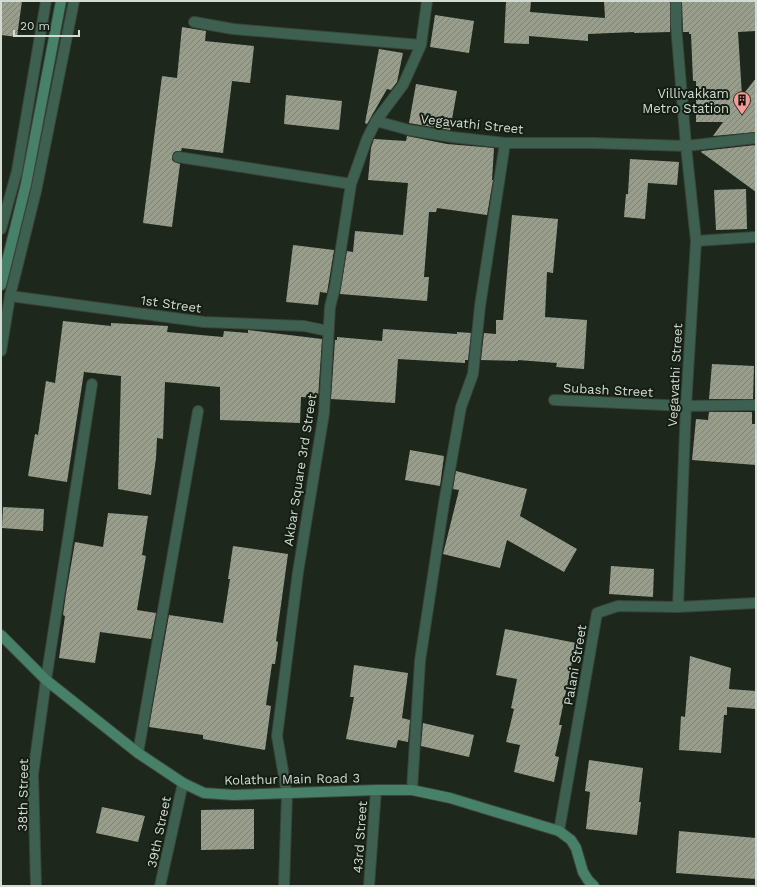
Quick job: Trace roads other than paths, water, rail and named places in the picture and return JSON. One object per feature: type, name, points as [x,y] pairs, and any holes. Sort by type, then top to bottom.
[{"type":"main road","points":[[1,285],[26,184],[61,1]]},
{"type":"main road","name":"Kolathur Main Road 3","points":[[1,636],[46,680],[138,753],[183,783],[204,793],[234,795],[412,790],[450,798],[559,832],[571,840],[584,872],[588,880],[594,886]]},
{"type":"street","points":[[1,229],[17,171],[46,1]]},
{"type":"street","points":[[1,351],[10,296],[36,191],[74,1]]},
{"type":"street","name":"Akbar Square 3rd Street","points":[[284,886],[287,794],[277,736],[298,572],[324,413],[330,307],[351,184],[366,139],[376,121],[403,85],[421,44],[427,1]]},
{"type":"street","name":"Vegavathi Street","points":[[676,1],[676,25],[686,146],[696,241],[686,406],[678,607]]},
{"type":"street","points":[[194,22],[233,29],[421,44]]},
{"type":"street","name":"Vegavathi Street","points":[[376,121],[410,130],[438,135],[505,143],[593,143],[686,146],[756,138]]},
{"type":"street","points":[[412,790],[420,661],[444,503],[461,407],[472,374],[480,306],[505,143]]},
{"type":"street","points":[[178,157],[351,184]]},
{"type":"street","points":[[696,241],[756,238]]},
{"type":"street","name":"1st Street","points":[[10,296],[204,322],[304,326],[328,331]]},
{"type":"street","name":"38th Street","points":[[36,886],[33,774],[46,680],[92,384]]},
{"type":"street","name":"Subash Street","points":[[554,400],[686,406],[756,405]]},
{"type":"street","points":[[138,753],[198,411]]},
{"type":"street","name":"Palani Street","points":[[559,832],[597,613],[618,606],[678,607],[756,603]]},
{"type":"street","name":"39th Street","points":[[160,886],[183,783]]},
{"type":"street","name":"43rd Street","points":[[369,886],[376,790]]},
{"type":"place","name":"Villivakkam Metro Station","points":[[742,115]]}]
